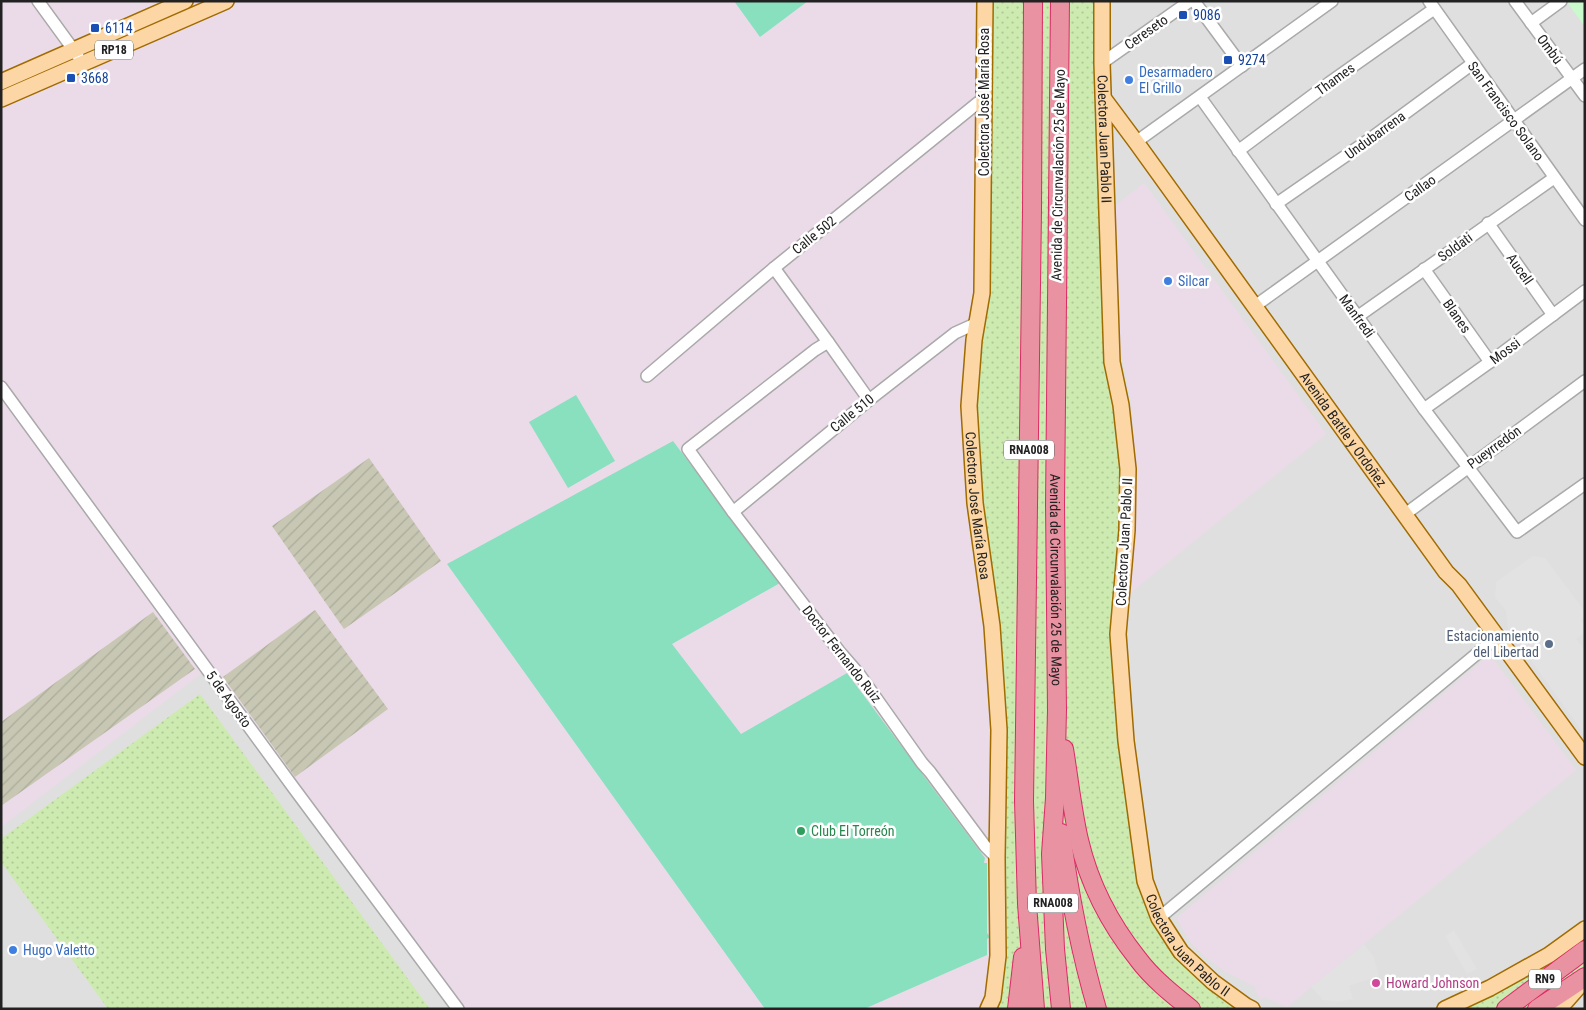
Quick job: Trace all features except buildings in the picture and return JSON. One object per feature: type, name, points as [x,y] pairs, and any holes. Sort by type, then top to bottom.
[{"type":"highway","points":[[1020,1],[1022,31],[1032,76]]},
{"type":"highway","name":"Avenida de Circunvalación 25 de Mayo","points":[[1033,1],[1024,802],[1027,904],[1035,1009]]},
{"type":"highway","name":"Avenida de Circunvalación 25 de Mayo","points":[[1060,4],[1055,504],[1058,710],[1052,864],[1055,949],[1061,1009]]},
{"type":"highway","points":[[1058,710],[1079,840],[1093,886],[1114,925],[1138,961],[1169,992],[1191,1009]]},
{"type":"highway","points":[[1055,798],[1065,870],[1075,921],[1097,1009]]},
{"type":"highway","points":[[1017,1009],[1027,904]]},
{"type":"highway","name":"RN9","points":[[1506,1009],[1585,950]]},
{"type":"highway","name":"RN9","points":[[1537,1009],[1585,978]]},
{"type":"main road","name":"RP18","points":[[1,82],[185,1]]},
{"type":"main road","name":"RP18","points":[[1,99],[226,1]]},
{"type":"main road","name":"Colectora José María Rosa","points":[[985,1],[982,293],[974,340],[969,406],[975,503],[992,626],[999,730],[998,956],[993,998],[988,1009]]},
{"type":"main road","name":"Colectora Juan Pablo II","points":[[1102,1],[1102,63],[1112,362],[1121,405],[1128,469],[1127,530],[1118,634],[1126,742],[1145,881],[1159,918],[1181,952],[1213,982],[1252,1009]]},
{"type":"main road","name":"Avenida Battle y Ordoñez","points":[[1104,99],[1404,515],[1585,757]]},
{"type":"main road","points":[[1445,1009],[1490,988],[1549,956],[1585,929]]},
{"type":"main road","points":[[1559,1009],[1585,978]]},
{"type":"street","points":[[38,1],[83,63]]},
{"type":"street","name":"Cereseto","points":[[1102,63],[1190,1]]},
{"type":"street","points":[[1194,1],[1242,66]]},
{"type":"street","points":[[1136,142],[1332,1]]},
{"type":"street","name":"Ombú","points":[[1515,1],[1585,96]]},
{"type":"street","points":[[1531,23],[1561,1]]},
{"type":"street","name":"San Francisco Solano","points":[[1431,5],[1585,220]]},
{"type":"street","name":"Thames","points":[[1238,151],[1431,5]]},
{"type":"street","name":"Undubarrena","points":[[1276,204],[1370,139],[1472,64]]},
{"type":"street","name":"Callao","points":[[1255,306],[1585,69]]},
{"type":"street","name":"Calle 502","points":[[646,376],[774,268],[985,97]]},
{"type":"street","name":"Manfredi","points":[[1200,97],[1424,409],[1518,532],[1585,484]]},
{"type":"street","name":"Soldati","points":[[1357,316],[1554,178]]},
{"type":"street","name":"Aucell","points":[[1488,223],[1553,315]]},
{"type":"street","points":[[774,268],[869,400]]},
{"type":"street","name":"Blanes","points":[[1424,269],[1490,362]]},
{"type":"street","name":"Mossi","points":[[1424,409],[1585,291]]},
{"type":"street","name":"Calle 510","points":[[733,512],[955,332],[977,323]]},
{"type":"street","name":"Doctor Fernando Ruiz","points":[[828,342],[815,350],[688,449],[733,512],[838,650],[859,674],[922,763],[985,846],[997,858]]},
{"type":"street","name":"Pueyrredón","points":[[1404,515],[1585,381]]},
{"type":"street","name":"5 de Agosto","points":[[1,387],[293,787],[458,1009]]},
{"type":"street","points":[[1159,918],[1497,637]]},
{"type":"shaded area","points":[[1,1],[1585,1],[1585,1009],[1,1009]]},
{"type":"shaded area","points":[[1,1],[985,1],[985,565],[997,858],[988,1009],[458,1009],[207,669],[1,827]]},
{"type":"shaded area","name":"Silcar","points":[[1144,183],[1326,434],[1129,594],[1136,507],[1132,406],[1120,346],[1116,293],[1115,206]]},
{"type":"shaded area","points":[[369,458],[441,561],[344,629],[272,526]]},
{"type":"shaded area","name":"Estacionamiento del Libertad","points":[[1533,556],[1545,558],[1585,612],[1585,617],[1581,620],[1585,626],[1585,632],[1576,639],[1585,649],[1585,735],[1508,629],[1506,611],[1495,597],[1496,582]]},
{"type":"shaded area","points":[[315,610],[388,709],[295,777],[223,677]]},
{"type":"shaded area","points":[[153,612],[195,669],[1,806],[1,722]]},
{"type":"shaded area","points":[[1485,659],[1493,659],[1576,770],[1287,1007],[1264,997],[1261,1000],[1255,991],[1256,987],[1226,972],[1203,955],[1188,939],[1177,918]]},
{"type":"shaded area","points":[[1454,930],[1477,969],[1467,974],[1445,936]]},
{"type":"shaded area","points":[[1364,944],[1374,957],[1379,976],[1349,986],[1353,999],[1337,1002],[1323,1000],[1311,987]]},
{"type":"green space","points":[[734,1],[808,1],[760,37]]},
{"type":"green space","points":[[985,1],[1102,1],[1112,362],[1128,469],[1118,634],[1145,881],[1181,952],[1252,1009],[988,1009],[993,998],[999,730],[981,552],[974,340]]},
{"type":"green space","points":[[1585,1],[1585,23],[1583,24],[1567,2]]},
{"type":"green space","points":[[576,395],[615,461],[568,488],[529,422]]},
{"type":"green space","points":[[673,441],[780,583],[672,644],[741,734],[847,673],[985,858],[984,863],[987,863],[987,933],[990,937],[987,939],[987,955],[864,1009],[765,1009],[447,564]]},
{"type":"green space","points":[[200,694],[430,1009],[108,1009],[1,862],[1,839]]},
{"type":"green space","points":[[1585,929],[1585,980],[1559,1009],[1445,1009]]},
{"type":"place","name":"9086","points":[[1183,15]]},
{"type":"place","name":"6114","points":[[95,28]]},
{"type":"place","name":"9274","points":[[1228,60]]},
{"type":"place","name":"3668","points":[[71,78]]},
{"type":"place","name":"Desarmadero El Grillo","points":[[1129,80]]},
{"type":"place","name":"Silcar","points":[[1168,281]]},
{"type":"place","name":"Estacionamiento del Libertad","points":[[1549,644]]},
{"type":"place","name":"Club El Torreón","points":[[801,831]]},
{"type":"place","name":"Hugo Valetto","points":[[13,950]]},
{"type":"place","name":"Howard Johnson","points":[[1376,983]]}]
